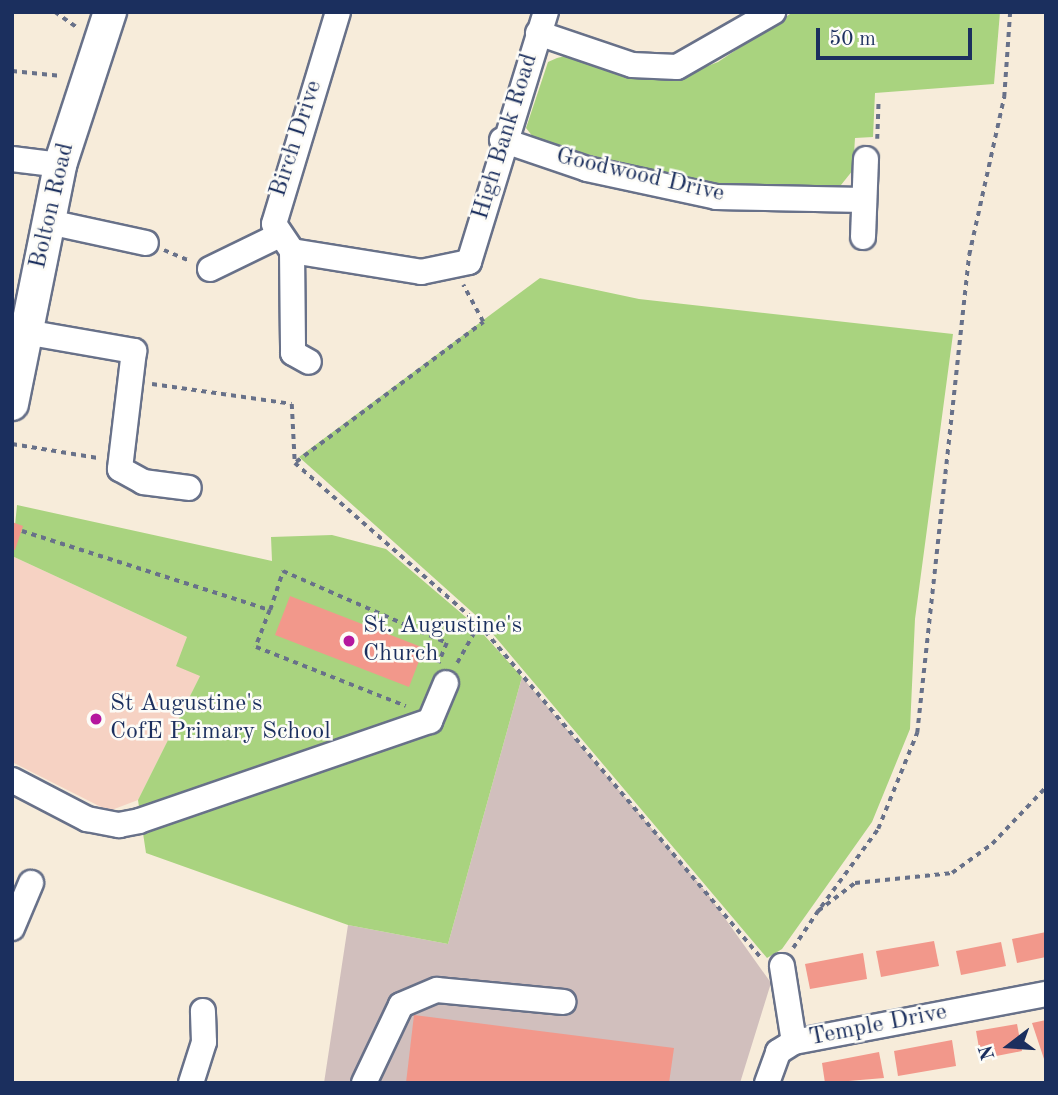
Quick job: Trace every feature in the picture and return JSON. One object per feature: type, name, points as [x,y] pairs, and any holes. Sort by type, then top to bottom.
[{"type":"main road","name":"Bolton Road","points":[[12,404],[60,165],[110,12]]},
{"type":"street","name":"Birch Drive","points":[[309,362],[293,353],[285,243],[273,213],[338,12]]},
{"type":"street","points":[[542,23],[632,65],[677,67],[773,12]]},
{"type":"street","name":"High Bank Road","points":[[460,264],[542,23]]},
{"type":"street","name":"Goodwood Drive","points":[[502,140],[587,169],[716,197],[864,200]]},
{"type":"street","points":[[12,159],[60,165]]},
{"type":"street","points":[[863,237],[866,159]]},
{"type":"street","points":[[49,222],[146,243]]},
{"type":"street","points":[[210,269],[285,243],[421,272],[460,264]]},
{"type":"street","points":[[25,332],[134,351],[121,465],[143,482],[189,488]]},
{"type":"street","points":[[12,780],[87,819],[119,825],[139,821],[430,720],[446,683]]},
{"type":"street","points":[[12,928],[32,883]]},
{"type":"street","name":"Temple Drive","points":[[782,966],[794,1042]]},
{"type":"street","points":[[364,1083],[401,1005],[437,990],[563,1002]]},
{"type":"street","name":"Temple Drive","points":[[767,1083],[778,1052],[794,1042],[1046,994]]},
{"type":"street","points":[[191,1083],[204,1042],[203,1011]]},
{"type":"path","points":[[131,381],[292,404],[295,463],[479,624],[766,964],[782,966],[878,829],[917,733],[969,255],[1004,97],[1010,12]]},
{"type":"path","points":[[12,71],[88,79]]},
{"type":"path","points":[[866,159],[877,142],[878,101]]},
{"type":"path","points":[[146,243],[210,269]]},
{"type":"path","points":[[295,463],[483,321],[460,264]]},
{"type":"path","points":[[12,444],[121,465]]},
{"type":"path","points":[[22,531],[270,610]]},
{"type":"path","points":[[418,710],[256,647],[284,571],[447,643],[433,677],[446,683],[479,624]]},
{"type":"path","points":[[818,911],[855,884],[952,873],[992,844],[1046,787]]},
{"type":"shaded area","name":"St Augustine's CofE Primary School","points":[[12,556],[187,637],[200,676],[138,800],[109,811],[12,762]]},
{"type":"shaded area","points":[[522,677],[707,893],[771,983],[740,1083],[324,1083],[348,925],[448,944]]},
{"type":"green space","points":[[793,12],[1000,12],[994,84],[875,93],[873,137],[855,138],[853,170],[837,190],[722,187],[537,142],[526,128],[548,62],[557,58],[569,55],[669,81],[718,62]]},
{"type":"green space","points":[[540,278],[639,299],[953,334],[915,619],[910,729],[872,822],[782,949],[767,958],[481,620],[299,457]]},
{"type":"green space","points":[[17,505],[272,561],[271,537],[332,535],[386,549],[475,625],[522,677],[448,944],[348,925],[146,853],[138,800],[200,676],[176,666],[187,637],[12,556]]},
{"type":"building","points":[[12,522],[23,526],[15,550],[12,549]]},
{"type":"building","name":"St. Augustine's Church","points":[[290,596],[424,648],[409,687],[275,635]]},
{"type":"building","points":[[1046,932],[1046,957],[1017,963],[1012,939]]},
{"type":"building","points":[[934,941],[939,966],[881,977],[876,951]]},
{"type":"building","points":[[1001,942],[1006,966],[961,975],[956,951]]},
{"type":"building","points":[[863,953],[867,979],[810,989],[805,964]]},
{"type":"building","points":[[414,1015],[674,1048],[669,1083],[406,1083]]},
{"type":"building","points":[[1046,1020],[1046,1059],[1044,1059],[1032,1023]]},
{"type":"building","points":[[1017,1024],[1022,1051],[981,1059],[976,1031]]},
{"type":"building","points":[[952,1040],[956,1066],[898,1076],[894,1051]]},
{"type":"building","points":[[879,1052],[884,1078],[825,1083],[822,1063]]},
{"type":"place","name":"St. Augustine's Church","points":[[349,641]]},
{"type":"place","name":"St Augustine's CofE Primary School","points":[[96,719]]}]
